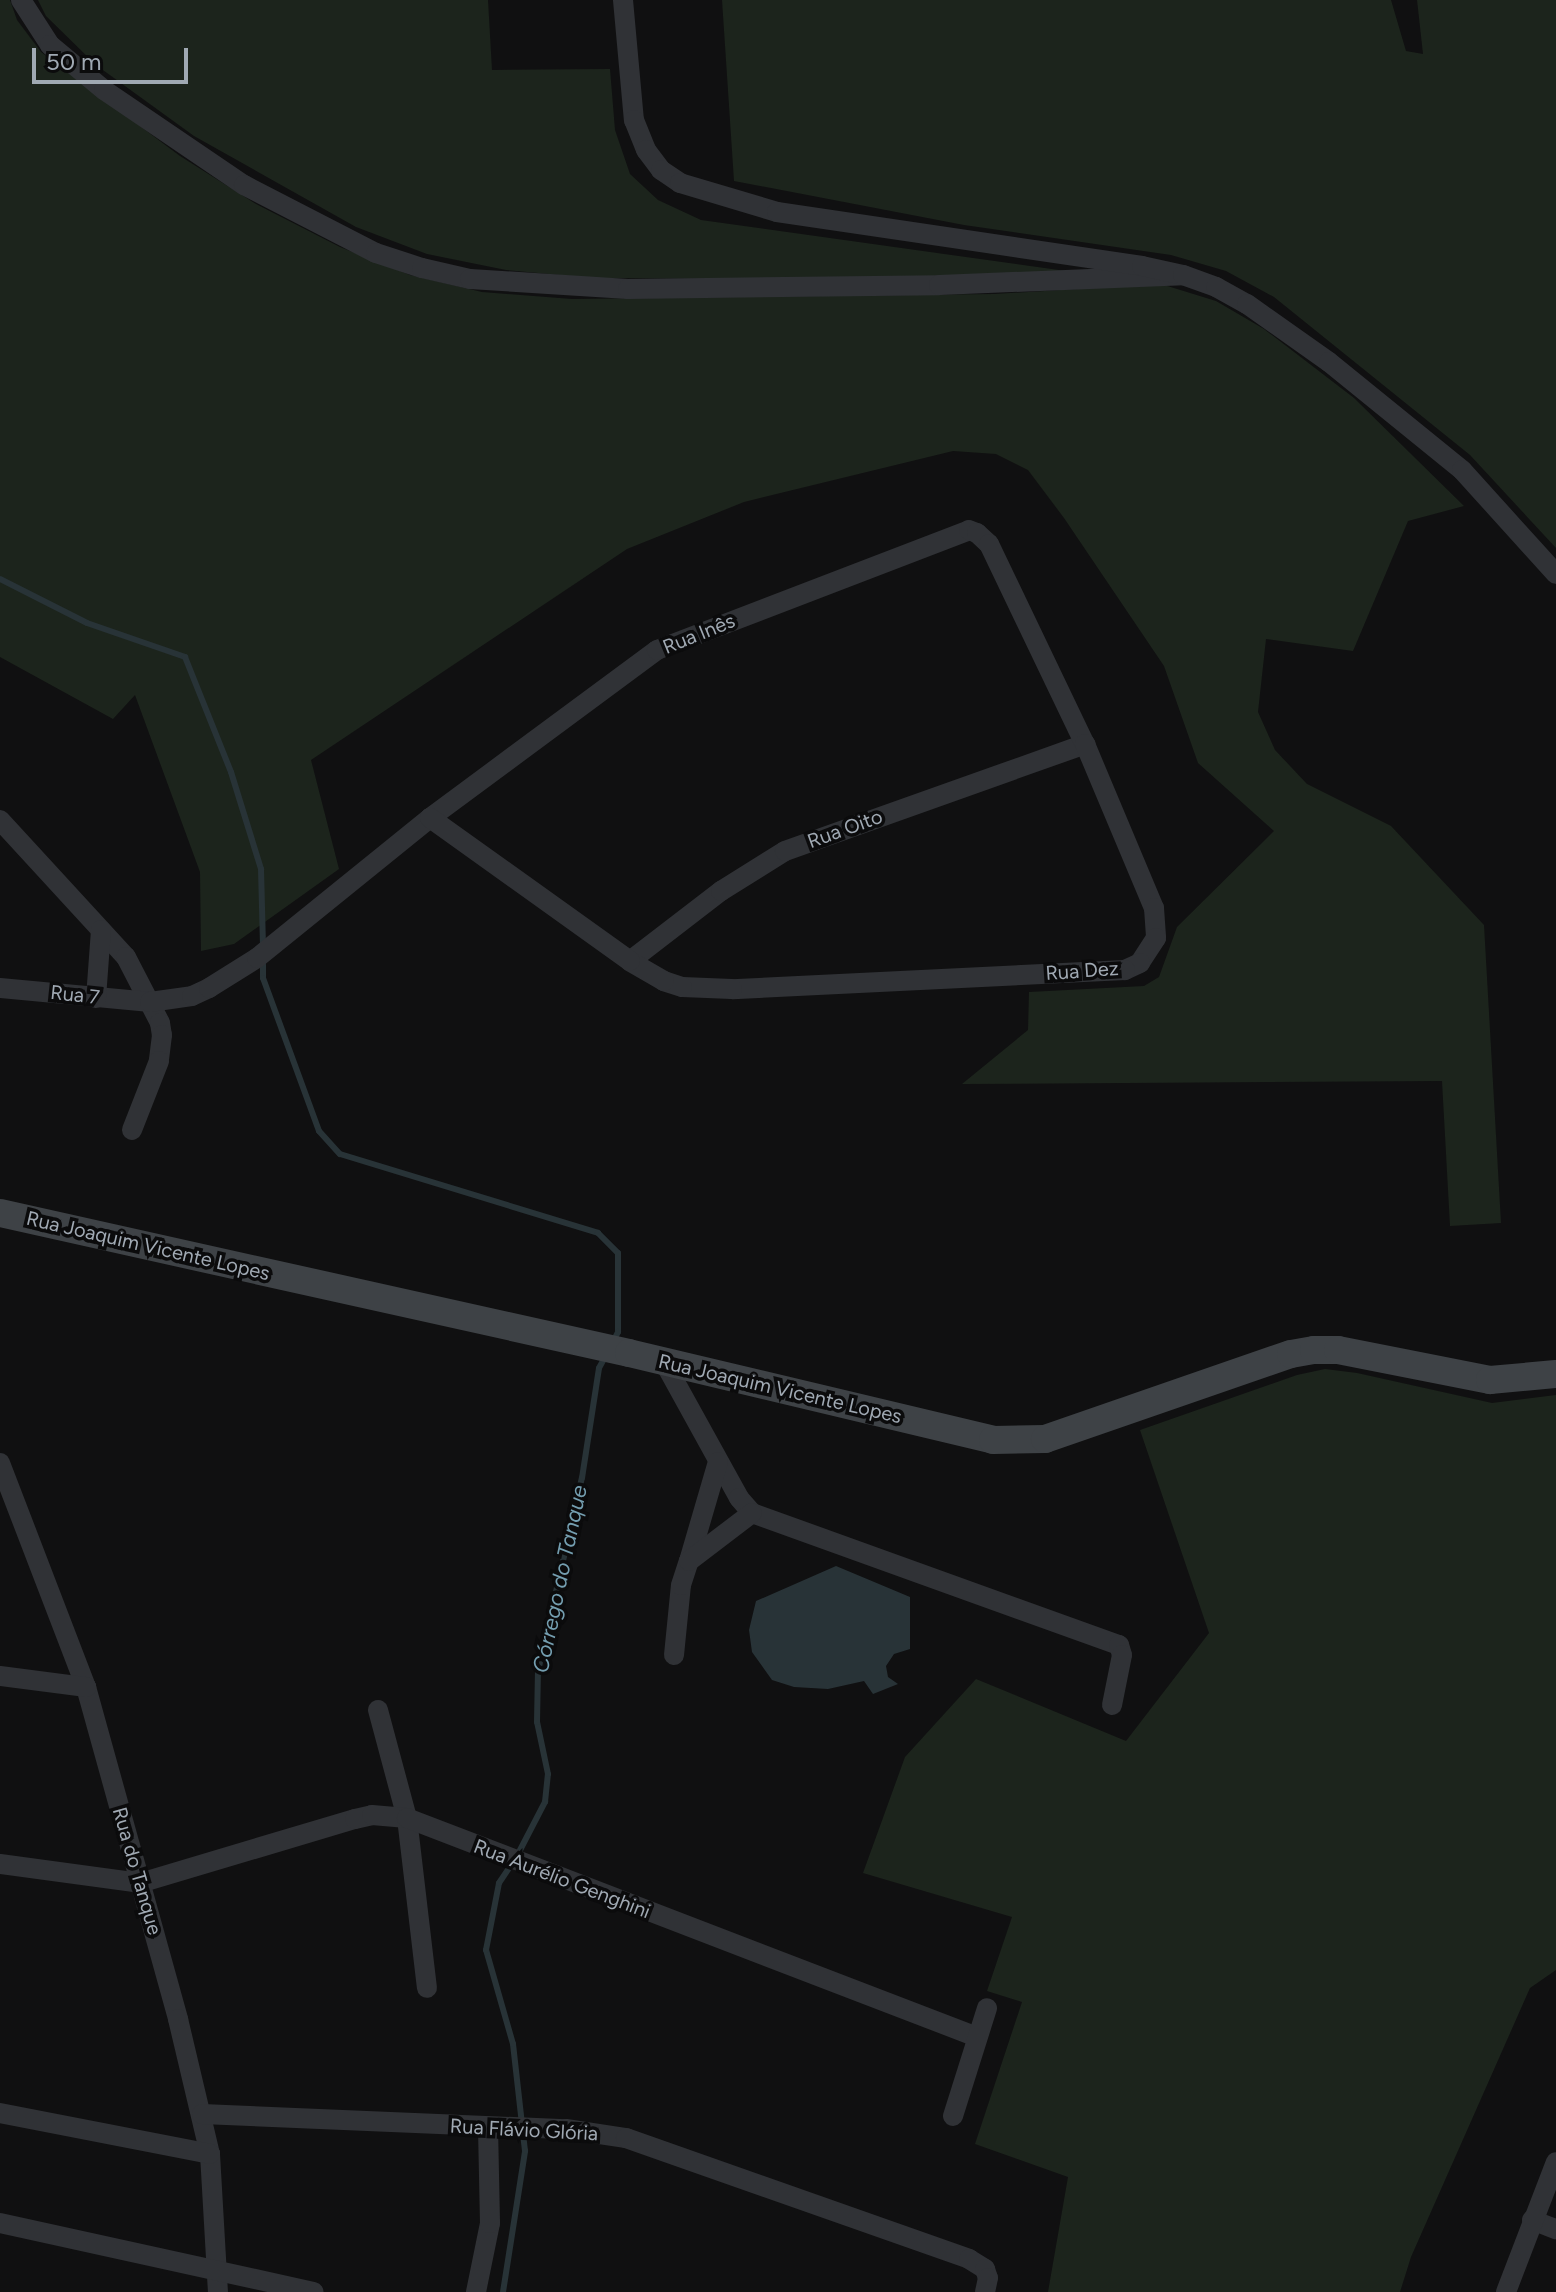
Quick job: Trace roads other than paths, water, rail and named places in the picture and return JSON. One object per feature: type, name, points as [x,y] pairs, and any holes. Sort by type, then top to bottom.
[{"type":"street","points":[[21,0],[36,27],[61,54],[104,90],[244,185],[376,253],[422,268],[470,279],[628,289],[939,285],[1183,275]]},
{"type":"street","points":[[623,0],[634,120],[646,150],[661,170],[680,183],[777,212],[1183,275],[1247,304],[1329,362],[1462,470],[1556,574]]},
{"type":"street","name":"Rua Dez","points":[[630,961],[664,981],[705,990],[1125,970],[1140,963],[1151,951],[1158,922],[1085,744],[989,544],[977,533],[959,532]]},
{"type":"street","name":"Rua Inês","points":[[150,1002],[192,996],[232,975],[430,818],[657,650],[959,532]]},
{"type":"street","name":"Rua Oito","points":[[630,961],[721,891],[785,851],[1085,744]]},
{"type":"street","points":[[430,818],[630,961]]},
{"type":"street","points":[[0,820],[126,957],[160,1023],[162,1049],[132,1130]]},
{"type":"street","points":[[96,998],[101,930]]},
{"type":"street","name":"Rua 7","points":[[0,988],[150,1002]]},
{"type":"street","name":"Rua Joaquim Vicente Lopes","points":[[0,1213],[629,1353],[993,1440],[1020,1442],[1045,1439],[1291,1354],[1314,1350],[1338,1350],[1490,1380],[1556,1374]]},
{"type":"street","points":[[664,1362],[718,1462],[752,1513],[1114,1643],[1121,1648],[1122,1655],[1112,1705]]},
{"type":"street","points":[[674,1655],[681,1585],[718,1462]]},
{"type":"street","name":"Rua do Tanque","points":[[0,1463],[86,1687],[202,2114],[210,2154],[217,2282]]},
{"type":"street","points":[[689,1561],[752,1513]]},
{"type":"street","points":[[0,1676],[86,1687]]},
{"type":"street","points":[[378,1710],[407,1818],[427,1988]]},
{"type":"street","name":"Rua Aurélio Genghini","points":[[140,1883],[355,1819],[381,1815],[407,1818],[977,2037]]},
{"type":"street","points":[[0,1864],[140,1883]]},
{"type":"street","points":[[953,2116],[987,2008]]},
{"type":"street","points":[[0,2113],[210,2154]]},
{"type":"street","name":"Rua Flávio Glória","points":[[202,2114],[566,2129],[626,2138],[969,2259],[985,2269],[988,2278],[985,2292]]},
{"type":"street","points":[[476,2292],[490,2223],[490,2128]]},
{"type":"street","points":[[1506,2292],[1556,2162]]},
{"type":"street","points":[[1532,2220],[1556,2229]]},
{"type":"street","points":[[0,2223],[217,2282],[313,2292]]},
{"type":"waterway","points":[[0,579],[87,623],[185,657],[231,772],[261,869],[263,947]]},
{"type":"waterway","points":[[263,958],[263,978],[319,1131],[340,1154],[598,1233],[618,1253],[618,1332],[614,1340]]},
{"type":"waterway","name":"Córrego do Tanque","points":[[518,1854],[545,1802],[548,1774],[537,1722],[538,1671],[582,1478],[599,1368],[605,1357]]},
{"type":"waterway","name":"Córrego do Tanque","points":[[503,2292],[525,2151],[513,2044],[486,1950],[499,1883],[512,1864]]}]
